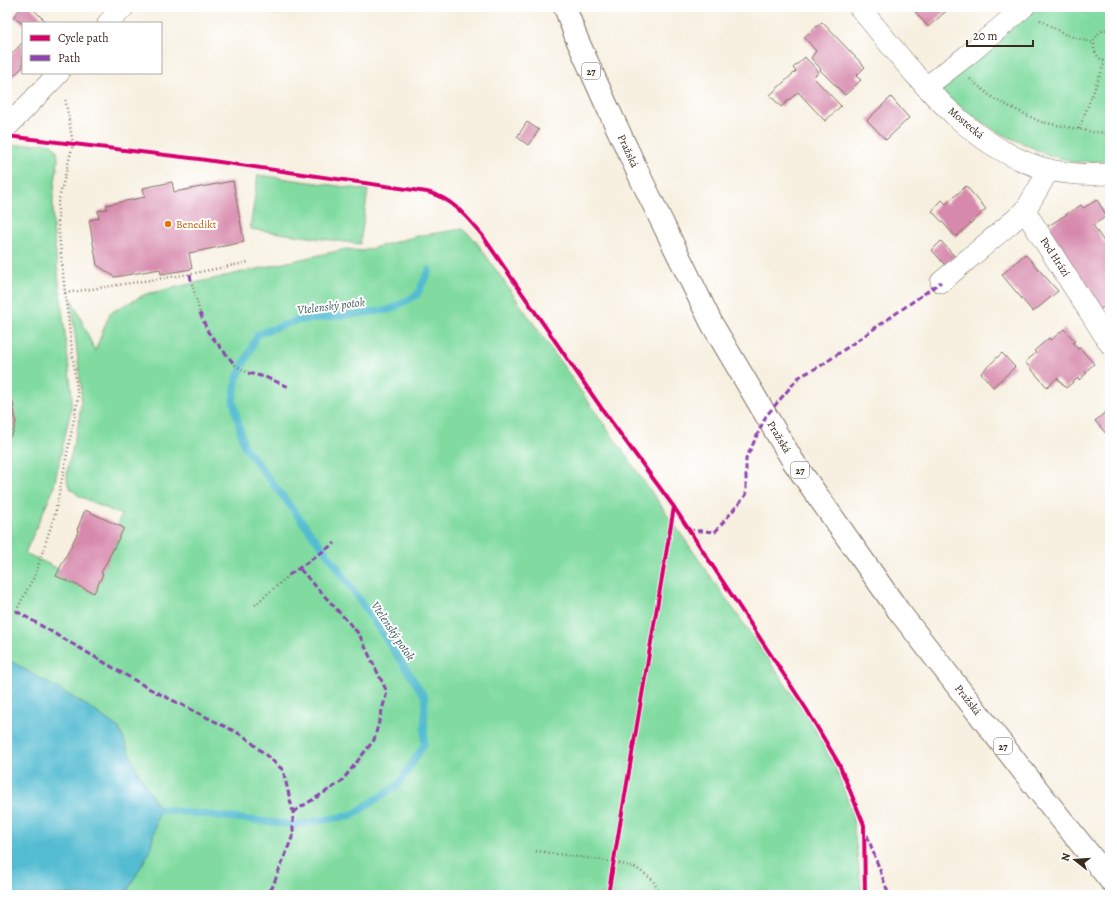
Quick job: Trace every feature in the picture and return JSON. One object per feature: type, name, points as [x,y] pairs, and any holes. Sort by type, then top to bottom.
[{"type":"main road","name":"Pražská","points":[[566,7],[576,37],[606,104],[708,317],[793,461],[898,610],[1037,789],[1110,880]]},
{"type":"street","points":[[109,22],[124,7]]},
{"type":"street","name":"Mostecká","points":[[859,7],[926,87],[966,125],[1000,150],[1026,162],[1049,170],[1084,175],[1110,174]]},
{"type":"street","points":[[926,87],[969,54],[1029,12]]},
{"type":"street","points":[[7,127],[58,74]]},
{"type":"street","points":[[941,282],[1025,211],[1049,170]]},
{"type":"street","name":"Pod Hrází","points":[[1025,211],[1110,344]]},
{"type":"path","points":[[1029,12],[1066,35],[1094,42]]},
{"type":"path","points":[[1110,29],[1098,34],[1094,42],[1094,51],[1097,57],[1110,63]]},
{"type":"path","points":[[1079,129],[1105,62]]},
{"type":"path","points":[[967,77],[994,99],[1041,122],[1093,132],[1110,133]]},
{"type":"path","points":[[16,611],[35,574],[55,514],[78,398],[58,224],[58,203],[73,144],[65,94]]},
{"type":"path","points":[[66,143],[81,145]]},
{"type":"path","points":[[65,293],[190,274],[249,262]]},
{"type":"path","points":[[191,280],[200,313]]},
{"type":"path","points":[[235,365],[248,373]]},
{"type":"path","points":[[255,605],[289,575]]},
{"type":"path","points":[[536,851],[615,862],[636,868],[652,879],[661,895]]},
{"type":"path","points":[[613,869],[616,854]]},
{"type":"green space","points":[[1033,7],[1110,7],[1110,161],[1074,162],[1048,155],[994,130],[966,111],[938,89]]},
{"type":"green space","points":[[45,143],[52,144],[57,150],[58,161],[53,197],[53,229],[72,396],[71,409],[53,490],[25,553],[59,569],[56,576],[94,593],[103,575],[101,573],[124,528],[118,525],[121,515],[79,496],[68,485],[67,471],[79,421],[81,403],[81,389],[71,297],[95,351],[110,313],[146,294],[346,249],[362,251],[417,236],[462,229],[475,240],[760,647],[812,724],[836,769],[852,812],[862,895],[7,895],[7,146]]},
{"type":"green space","points":[[258,175],[368,190],[360,244],[250,229]]},
{"type":"water","points":[[7,659],[86,705],[119,728],[136,768],[159,809],[150,851],[125,895],[7,895]]},
{"type":"building","points":[[22,7],[31,7],[46,22],[22,22],[22,23],[13,17]]},
{"type":"building","points":[[911,7],[951,7],[928,27]]},
{"type":"building","points":[[822,22],[865,67],[856,76],[861,80],[845,95],[820,70],[821,69],[811,58],[816,51],[804,37]]},
{"type":"building","points":[[22,43],[22,68],[11,78],[7,74],[7,59]]},
{"type":"building","points":[[805,57],[819,72],[813,77],[841,106],[825,121],[798,92],[781,107],[770,95],[796,71],[793,68]]},
{"type":"building","points":[[891,97],[909,118],[886,140],[867,120]]},
{"type":"building","points":[[527,122],[539,130],[528,145],[517,137]]},
{"type":"building","points":[[233,181],[244,242],[189,253],[192,269],[161,274],[160,269],[115,277],[97,265],[89,220],[99,218],[98,211],[107,209],[106,205],[145,197],[143,188],[172,182],[174,192]]},
{"type":"building","points":[[966,186],[986,209],[956,237],[932,211],[942,200],[946,204]]},
{"type":"building","points":[[1097,200],[1107,216],[1093,225],[1110,251],[1110,303],[1097,311],[1045,228],[1081,205],[1083,208]]},
{"type":"building","points":[[941,241],[955,257],[945,265],[932,250]]},
{"type":"building","points":[[1025,254],[1058,291],[1033,312],[1002,275]]},
{"type":"building","points":[[1064,329],[1075,341],[1073,343],[1078,349],[1080,348],[1094,364],[1079,380],[1078,378],[1066,388],[1057,378],[1047,387],[1025,362],[1036,353],[1034,351],[1049,338],[1051,340]]},
{"type":"building","points":[[1002,353],[1015,367],[993,387],[981,373]]},
{"type":"building","points":[[7,397],[13,402],[16,422],[13,433],[7,440]]},
{"type":"building","points":[[1110,408],[1110,438],[1095,421]]},
{"type":"building","points":[[85,510],[124,528],[101,573],[103,574],[94,593],[56,576],[79,530],[77,530]]},
{"type":"waterway","name":"Vtelenský potok","points":[[152,814],[159,809],[295,825],[352,815],[398,785],[424,745],[425,697],[338,568],[244,446],[233,400],[237,378],[258,334],[295,321],[389,310],[417,295],[429,270]]},
{"type":"marked path","points":[[190,274],[191,280]]},
{"type":"marked path","points":[[688,530],[715,532],[746,495],[746,459],[766,416],[799,377],[822,365],[941,282]]},
{"type":"marked path","points":[[200,313],[208,332],[235,365]]},
{"type":"marked path","points":[[248,373],[265,377],[289,387]]},
{"type":"marked path","points":[[289,575],[335,543]]},
{"type":"marked path","points":[[293,812],[341,782],[374,740],[387,692],[359,634],[299,568]]},
{"type":"marked path","points":[[16,611],[148,688],[244,736],[283,770],[293,812],[293,835],[272,888],[265,895]]},
{"type":"marked path","points":[[867,835],[889,895]]},
{"type":"cycle path","points":[[7,136],[199,159],[427,192],[451,203],[482,235],[602,409],[674,507],[608,895]]},
{"type":"cycle path","points":[[674,507],[807,710],[839,764],[864,825],[865,895]]},
{"type":"place","name":"Benedikt","points":[[168,224]]}]
